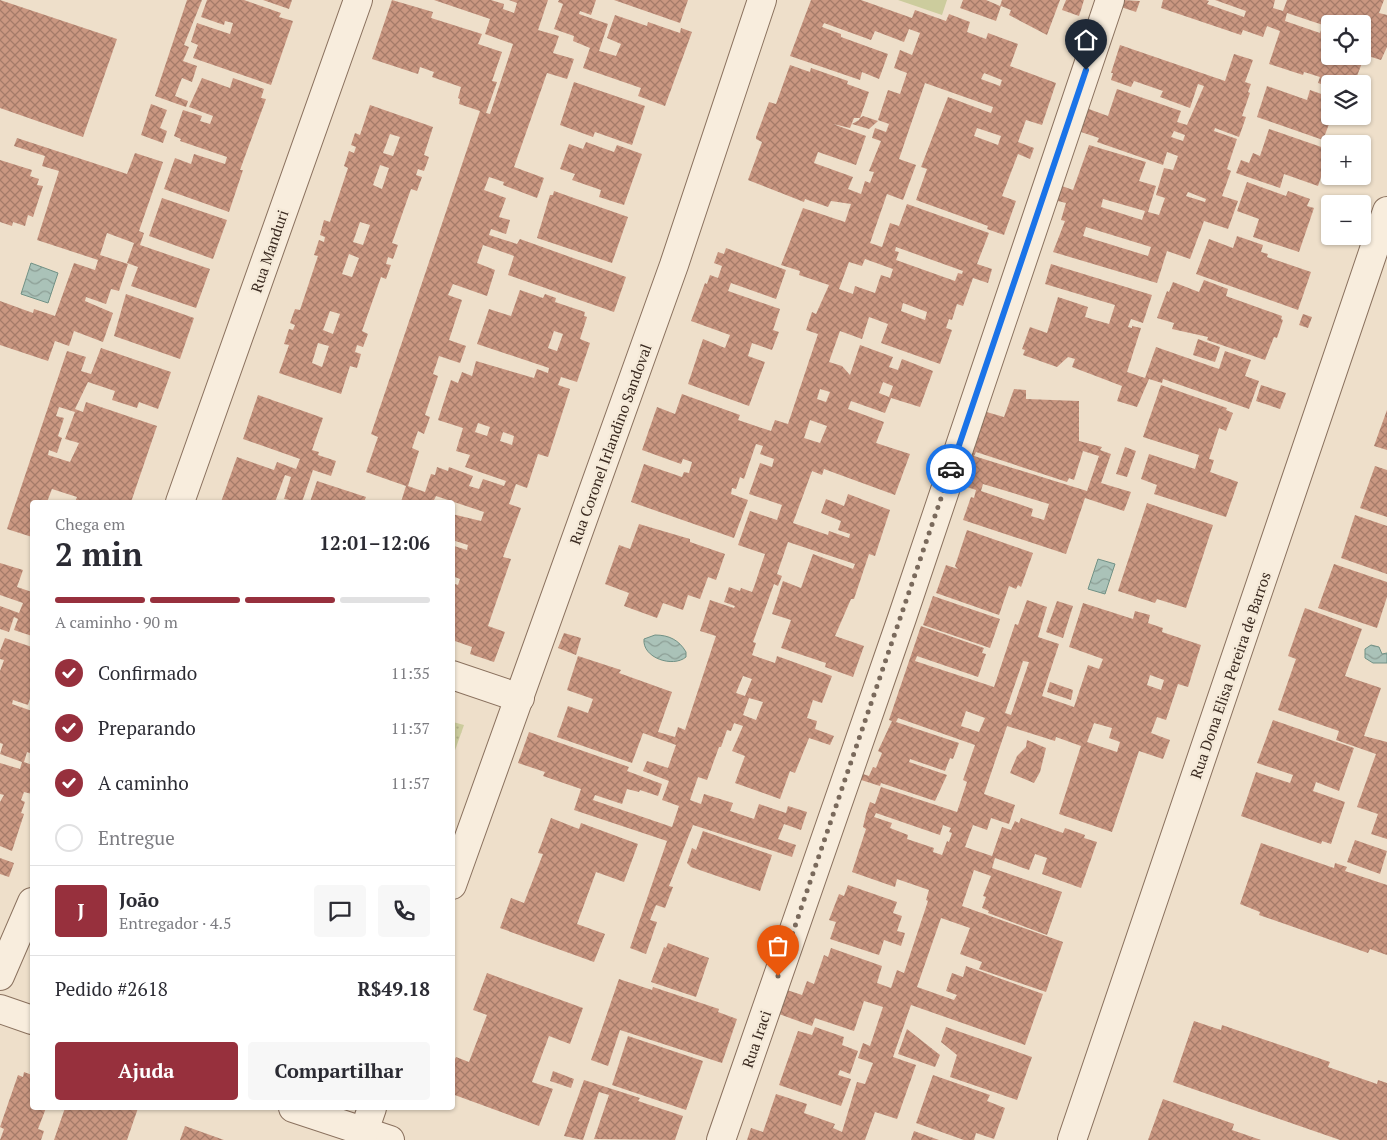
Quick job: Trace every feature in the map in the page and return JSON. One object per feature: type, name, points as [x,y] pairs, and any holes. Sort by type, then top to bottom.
[{"type":"street","name":"Rua Manduri","points":[[181,500],[358,0]]},
{"type":"street","name":"Rua Coronel Irlandino Sandoval","points":[[455,877],[674,265],[762,0]]},
{"type":"street","name":"Rua Iraci","points":[[721,1140],[905,608],[1110,0]]},
{"type":"street","name":"Rua Dona Elisa Pereira de Barros","points":[[1072,1140],[1387,211]]},
{"type":"street","points":[[455,676],[520,698]]},
{"type":"street","points":[[0,976],[30,907]]},
{"type":"street","points":[[0,1009],[30,1019]]},
{"type":"street","points":[[301,1110],[366,1126],[390,1140]]},
{"type":"green space","points":[[898,0],[947,0],[942,15]]},
{"type":"green space","points":[[455,723],[464,725],[455,750]]},
{"type":"water","points":[[31,263],[58,273],[48,303],[21,294]]},
{"type":"water","points":[[1098,559],[1115,564],[1105,594],[1088,589]]},
{"type":"water","points":[[655,635],[669,637],[677,641],[686,652],[686,657],[680,660],[666,661],[653,656],[645,646],[644,639]]},
{"type":"water","points":[[1371,645],[1379,647],[1382,654],[1387,653],[1387,663],[1373,663],[1365,658],[1365,649]]},
{"type":"building","points":[[0,0],[117,39],[83,137],[0,108]]},
{"type":"building","points":[[187,0],[202,0],[184,45],[189,47],[183,61],[197,66],[192,82],[182,78],[175,96],[188,101],[186,107],[155,96]]},
{"type":"building","points":[[207,0],[244,0],[281,13],[279,17],[293,21],[271,85],[193,58],[198,45],[191,42],[197,23],[230,34],[233,23],[225,21],[224,25],[201,17]]},
{"type":"building","points":[[263,0],[292,0],[289,9]]},
{"type":"building","points":[[392,0],[433,12],[431,18],[482,34],[478,44],[502,52],[492,81],[497,82],[486,113],[490,114],[513,44],[485,34],[490,19],[434,0],[491,0],[504,4],[503,9],[514,13],[517,3],[509,0],[548,0],[538,30],[559,36],[553,53],[574,59],[567,79],[547,73],[514,167],[544,178],[537,198],[503,185],[504,182],[489,177],[484,190],[506,198],[499,217],[510,220],[506,234],[491,229],[489,235],[517,244],[520,239],[626,277],[614,312],[508,275],[514,256],[483,245],[477,263],[495,270],[487,296],[453,284],[448,295],[462,300],[449,340],[466,346],[460,363],[439,356],[433,374],[438,376],[425,415],[430,417],[424,434],[418,431],[412,448],[419,451],[408,486],[425,492],[431,474],[435,475],[437,467],[448,471],[449,467],[473,476],[469,486],[479,489],[483,479],[504,486],[506,481],[465,467],[470,455],[456,451],[463,428],[438,420],[451,380],[458,383],[462,372],[472,376],[476,361],[534,378],[537,369],[548,373],[549,368],[477,344],[489,309],[511,316],[520,290],[543,298],[545,294],[556,298],[555,302],[585,312],[584,316],[587,317],[580,339],[590,343],[577,382],[561,377],[558,385],[570,389],[548,457],[538,454],[527,488],[516,484],[509,504],[521,508],[503,557],[511,559],[488,626],[505,632],[494,662],[470,654],[472,647],[455,641],[455,584],[458,585],[460,579],[455,577],[455,546],[467,550],[468,545],[455,541],[455,515],[481,521],[484,512],[455,502],[455,500],[436,496],[434,500],[402,500],[406,486],[366,472],[378,437],[371,434],[480,111],[459,104],[460,99],[458,98],[461,87],[432,77],[434,72],[420,67],[418,74],[372,59]],"holes":[[[554,331],[563,334],[557,351],[548,348]],[[478,423],[490,427],[487,436],[475,432]],[[503,432],[514,436],[512,445],[500,441]]]},
{"type":"building","points":[[559,0],[596,0],[591,15],[580,11],[579,14],[608,24],[599,51],[616,56],[621,44],[607,38],[615,15],[647,26],[648,22],[680,33],[681,28],[692,32],[665,106],[638,96],[641,88],[583,68],[590,48],[573,41],[574,36],[554,29],[563,4],[558,2]]},
{"type":"building","points":[[614,0],[688,0],[680,23]]},
{"type":"building","points":[[811,0],[861,0],[912,18],[915,10],[946,21],[949,14],[970,22],[967,32],[986,39],[988,33],[1018,44],[1010,66],[1056,83],[1042,125],[1026,120],[1018,142],[1034,148],[1030,159],[1018,154],[1002,196],[1016,201],[1004,235],[987,229],[988,226],[916,200],[927,169],[921,167],[948,97],[991,113],[993,107],[925,83],[899,159],[916,165],[903,200],[887,194],[870,243],[882,247],[890,223],[899,226],[907,204],[989,233],[977,264],[992,269],[988,283],[973,278],[963,306],[957,304],[952,320],[949,319],[946,328],[952,330],[940,364],[881,343],[888,324],[869,317],[862,339],[840,331],[829,362],[842,366],[850,375],[860,345],[893,357],[889,367],[898,370],[902,359],[933,371],[920,407],[891,398],[885,413],[851,401],[848,409],[884,422],[876,443],[910,454],[895,495],[824,469],[822,475],[812,471],[793,523],[828,535],[829,531],[849,538],[850,534],[838,530],[841,521],[821,513],[826,499],[844,506],[848,494],[890,510],[875,556],[869,554],[854,599],[851,599],[835,636],[864,646],[853,677],[825,667],[826,663],[781,648],[791,620],[772,614],[783,581],[801,588],[813,554],[853,569],[855,564],[788,542],[777,574],[782,576],[778,586],[774,584],[753,642],[756,643],[752,655],[775,663],[777,656],[832,676],[822,703],[813,700],[807,718],[817,721],[815,729],[834,736],[830,745],[809,738],[795,773],[790,771],[780,799],[735,783],[745,756],[732,751],[743,726],[734,723],[731,731],[727,730],[707,780],[698,777],[690,800],[701,804],[704,794],[733,803],[730,811],[754,819],[759,804],[786,813],[788,806],[807,812],[801,830],[784,824],[778,839],[796,845],[792,857],[693,825],[669,886],[673,887],[665,908],[656,905],[650,920],[657,922],[646,954],[630,948],[667,841],[574,810],[581,789],[543,776],[545,772],[518,763],[529,732],[629,767],[627,771],[662,784],[658,796],[640,790],[639,792],[627,789],[622,804],[595,795],[593,800],[672,827],[679,806],[662,800],[669,781],[643,771],[647,761],[668,768],[676,745],[643,733],[632,763],[557,737],[568,706],[588,713],[593,699],[567,690],[578,656],[621,670],[619,673],[672,692],[658,732],[675,737],[678,727],[685,730],[716,636],[700,631],[710,600],[734,608],[735,606],[724,602],[729,587],[740,591],[741,588],[752,592],[765,554],[738,545],[750,511],[777,520],[782,505],[749,494],[760,463],[772,467],[774,459],[760,454],[763,446],[756,444],[744,479],[740,477],[736,489],[732,488],[731,494],[748,500],[734,538],[631,502],[644,464],[682,477],[684,472],[689,473],[692,462],[683,459],[681,464],[642,450],[657,407],[675,414],[682,394],[740,415],[738,420],[771,431],[775,420],[788,424],[818,334],[806,330],[812,312],[816,314],[829,285],[799,275],[800,271],[781,265],[803,208],[845,222],[851,204],[831,201],[828,207],[805,199],[804,202],[748,180],[762,142],[756,139],[756,137],[769,102],[776,104],[790,65],[810,72],[811,68],[848,81],[847,84],[869,92],[860,118],[854,118],[850,128],[833,124],[866,136],[856,165],[818,152],[814,163],[853,177],[848,189],[861,194],[865,181],[870,183],[874,172],[869,171],[881,141],[872,138],[875,128],[886,132],[889,124],[878,120],[888,90],[900,94],[907,73],[894,68],[900,50],[912,55],[920,33],[909,29],[904,42],[875,31],[871,40],[824,23],[822,27],[841,34],[841,37],[888,54],[879,79],[862,72],[860,80],[790,56]],"holes":[[[984,73],[1002,80],[1000,86],[981,79]],[[977,128],[1001,136],[998,145],[974,136]],[[896,247],[963,271],[962,274],[958,273],[955,281],[896,260],[899,252],[895,251]],[[865,259],[893,269],[890,278],[881,275],[875,293],[855,286],[853,294],[839,289],[849,262],[862,266]],[[903,303],[927,312],[925,320],[901,311]],[[883,382],[893,386],[889,397],[879,393]],[[820,389],[830,392],[826,402],[817,399]],[[810,420],[827,426],[820,443],[804,438]],[[743,676],[752,679],[745,696],[736,693]],[[749,698],[763,702],[756,720],[743,715]]]},
{"type":"building","points":[[963,0],[986,0],[1000,6],[1002,0],[1060,0],[1047,35],[1009,15],[1011,10],[1001,6],[996,21],[960,8]]},
{"type":"building","points":[[1066,0],[1084,0],[1079,16],[1062,10]]},
{"type":"building","points":[[1123,0],[1140,1],[1136,12],[1121,7]]},
{"type":"building","points":[[1163,0],[1206,0],[1209,1],[1207,4],[1244,17],[1246,11],[1215,0],[1275,0],[1273,8],[1283,11],[1287,0],[1384,0],[1379,13],[1387,15],[1387,47],[1381,60],[1371,57],[1371,15],[1321,15],[1321,24],[1287,13],[1285,21],[1320,33],[1321,30],[1321,65],[1361,65],[1357,75],[1321,75],[1321,84],[1318,83],[1320,77],[1304,72],[1303,75],[1269,64],[1280,31],[1267,26],[1263,37],[1243,30],[1241,35],[1161,8]]},
{"type":"building","points":[[1120,45],[1225,81],[1234,54],[1253,60],[1245,82],[1251,84],[1242,116],[1246,117],[1239,137],[1215,128],[1214,131],[1237,139],[1227,169],[1231,171],[1222,196],[1238,201],[1228,229],[1204,221],[1190,259],[1167,251],[1157,283],[1053,252],[1065,221],[1061,220],[1066,203],[1054,200],[1059,185],[1073,190],[1089,145],[1146,162],[1139,181],[1156,186],[1148,212],[1159,215],[1165,198],[1156,195],[1164,168],[1173,170],[1178,156],[1167,152],[1163,165],[1097,142],[1099,138],[1078,131],[1086,108],[1108,116],[1117,89],[1181,111],[1177,122],[1187,125],[1204,86],[1198,84],[1190,108],[1160,97],[1163,91],[1134,81],[1131,87],[1111,80],[1113,73],[1111,73]],"holes":[[[1174,131],[1185,135],[1183,141],[1171,137]],[[1188,192],[1206,199],[1205,202],[1186,196]],[[1103,199],[1145,211],[1142,220],[1101,207]],[[1086,227],[1151,247],[1148,256],[1083,236]]]},
{"type":"building","points":[[202,78],[230,88],[233,78],[264,89],[261,98],[266,99],[240,170],[243,170],[229,212],[164,189],[175,158],[191,164],[194,154],[225,164],[227,157],[180,141],[181,139],[174,136],[183,110],[202,116],[200,121],[210,124],[213,116],[189,107]]},
{"type":"building","points":[[574,82],[645,106],[632,145],[595,132],[593,137],[560,125]]},
{"type":"building","points":[[1267,86],[1307,100],[1310,90],[1321,94],[1321,125],[1329,125],[1325,135],[1321,135],[1321,139],[1257,117]]},
{"type":"building","points":[[151,104],[167,110],[160,128],[167,131],[163,143],[141,135]]},
{"type":"building","points":[[370,105],[433,127],[424,155],[429,157],[424,171],[418,169],[416,175],[422,177],[417,191],[411,189],[392,243],[398,245],[393,259],[388,257],[386,264],[391,265],[386,279],[381,277],[362,331],[368,334],[363,347],[357,345],[355,352],[361,354],[357,368],[350,366],[341,394],[279,373],[289,345],[284,344],[289,329],[293,330],[295,325],[290,323],[295,309],[300,310],[318,256],[314,255],[319,240],[324,242],[325,237],[320,235],[324,220],[330,222],[348,168],[344,166],[349,151],[354,153],[356,147],[351,145],[355,133],[360,135]],"holes":[[[390,134],[400,137],[393,156],[383,153]],[[380,165],[389,168],[382,189],[373,185]],[[360,222],[370,225],[363,245],[353,242]],[[349,254],[359,258],[352,277],[342,274]],[[330,311],[340,314],[333,334],[323,330]],[[318,343],[329,346],[322,367],[312,363]]]},
{"type":"building","points":[[863,116],[878,121],[869,129],[852,124]]},
{"type":"building","points":[[1269,129],[1321,147],[1321,177],[1318,186],[1284,174],[1280,188],[1236,173],[1241,160],[1249,163],[1253,153],[1260,156]]},
{"type":"building","points":[[17,138],[127,174],[135,153],[163,162],[139,231],[144,233],[140,245],[210,269],[196,308],[131,286],[138,267],[127,263],[134,243],[107,233],[100,255],[128,264],[119,291],[111,289],[106,304],[86,297],[85,301],[113,313],[103,342],[74,331],[69,346],[55,341],[48,361],[0,345],[0,301],[33,313],[34,309],[55,316],[74,263],[95,270],[98,260],[37,240],[59,171],[42,166],[45,156],[14,146]]},
{"type":"building","points":[[586,142],[614,152],[617,145],[642,154],[624,205],[599,197],[601,190],[572,180],[575,174],[560,169],[569,144],[583,149]]},
{"type":"building","points":[[0,160],[32,170],[30,176],[39,179],[37,185],[43,186],[33,217],[28,215],[25,226],[13,222],[12,226],[0,222]]},
{"type":"building","points":[[1247,182],[1286,196],[1288,191],[1310,199],[1307,206],[1314,208],[1299,252],[1253,237],[1259,219],[1237,211]]},
{"type":"building","points":[[554,191],[628,217],[612,263],[537,238],[550,195],[553,195]]},
{"type":"building","points":[[162,198],[227,220],[213,259],[149,236]]},
{"type":"building","points":[[1237,236],[1263,245],[1261,252],[1268,254],[1267,257],[1311,272],[1298,310],[1196,274],[1209,239],[1233,248]]},
{"type":"building","points":[[726,248],[786,270],[776,299],[731,283],[728,291],[780,309],[773,330],[779,332],[772,350],[752,343],[748,356],[765,362],[749,406],[688,384],[703,339],[725,348],[730,335],[691,321],[705,283],[707,284],[710,275],[718,278],[722,266],[714,263],[718,252],[724,254]]},
{"type":"building","points":[[1051,264],[1152,295],[1143,323],[1131,319],[1128,327],[1141,328],[1127,372],[1145,378],[1156,347],[1219,369],[1225,351],[1251,360],[1245,376],[1259,381],[1249,409],[1163,379],[1162,383],[1149,379],[1137,407],[1117,401],[1122,386],[1072,367],[1075,359],[1068,357],[1057,367],[1023,355],[1025,350],[1022,349],[1030,327],[1047,333],[1058,297],[1088,307],[1085,317],[1109,324],[1115,305],[1045,284]]},
{"type":"building","points":[[1204,280],[1228,289],[1226,296],[1282,316],[1281,319],[1283,320],[1277,338],[1274,337],[1265,360],[1207,340],[1208,337],[1172,329],[1174,323],[1157,318],[1167,291],[1169,292],[1173,282],[1199,292]]},
{"type":"building","points":[[126,294],[194,318],[180,359],[114,336]]},
{"type":"building","points":[[1303,314],[1312,317],[1308,328],[1299,325]]},
{"type":"building","points":[[1198,339],[1220,347],[1215,362],[1193,355]]},
{"type":"building","points":[[101,348],[171,372],[158,409],[139,402],[137,408],[112,400],[115,391],[88,382],[75,409],[83,412],[86,402],[157,426],[132,500],[76,500],[77,497],[52,489],[48,500],[30,500],[30,536],[7,529],[67,351],[86,357],[81,371],[91,374]],"holes":[[[59,407],[75,412],[65,439],[79,443],[70,462],[48,455],[49,450],[57,453],[62,438],[58,436],[64,418],[56,416]]]},
{"type":"building","points":[[1161,385],[1227,408],[1226,410],[1233,413],[1226,431],[1219,428],[1209,459],[1214,460],[1210,472],[1238,482],[1226,517],[1154,494],[1157,485],[1141,479],[1149,454],[1195,469],[1199,455],[1143,437]]},
{"type":"building","points":[[1261,385],[1286,393],[1280,409],[1256,401]]},
{"type":"building","points":[[1014,389],[1026,390],[1026,399],[1079,401],[1079,441],[1102,447],[1100,450],[1111,454],[1101,483],[1131,492],[1124,511],[1085,498],[1066,554],[963,520],[971,497],[974,498],[976,490],[958,484],[983,411],[1004,417]],"holes":[[[1083,451],[1099,456],[1087,491],[974,456],[976,452],[1067,482],[1069,478],[1074,480]],[[983,484],[1049,504],[1044,520],[1031,516],[1033,509],[981,491]]]},
{"type":"building","points":[[258,395],[323,418],[312,450],[319,452],[318,455],[336,461],[331,476],[313,470],[303,500],[284,499],[291,477],[285,475],[276,500],[222,500],[237,457],[274,470],[277,462],[296,469],[300,459],[243,439]]},
{"type":"building","points":[[1387,410],[1387,450],[1374,446]]},
{"type":"building","points":[[1125,447],[1136,451],[1127,477],[1116,474]]},
{"type":"building","points":[[1375,466],[1387,470],[1387,517],[1360,508]]},
{"type":"building","points":[[317,481],[366,497],[365,500],[311,500]]},
{"type":"building","points":[[1147,503],[1213,525],[1186,608],[1157,599],[1155,603],[1118,591]]},
{"type":"building","points":[[1355,515],[1387,526],[1387,574],[1341,558]]},
{"type":"building","points":[[639,524],[690,539],[690,542],[725,554],[716,580],[708,577],[700,599],[688,595],[683,610],[663,603],[657,618],[624,606],[629,593],[605,584],[619,545],[630,549]]},
{"type":"building","points":[[967,530],[1033,553],[1021,587],[1018,585],[1016,589],[1009,586],[999,615],[936,593],[946,565],[958,569],[955,566]]},
{"type":"building","points":[[0,563],[23,570],[17,587],[30,591],[30,635],[14,630],[18,619],[14,617],[9,632],[0,629],[0,606],[19,613],[23,603],[0,595]]},
{"type":"building","points":[[1334,564],[1387,582],[1387,597],[1377,628],[1318,608]]},
{"type":"building","points":[[933,596],[1000,619],[990,648],[923,625]]},
{"type":"building","points":[[1027,600],[1047,607],[1038,637],[1059,644],[1042,696],[1074,707],[1088,665],[1099,669],[1103,659],[1069,647],[1083,603],[1133,619],[1135,611],[1150,615],[1148,623],[1163,628],[1162,632],[1201,645],[1188,687],[1178,684],[1166,720],[1157,717],[1151,733],[1170,740],[1163,759],[1139,751],[1112,832],[1059,814],[1081,746],[1056,737],[1055,741],[1007,726],[984,794],[1015,805],[1009,824],[991,818],[987,830],[973,825],[965,847],[992,856],[1002,827],[1011,830],[1015,821],[1019,823],[1021,818],[1063,833],[1065,828],[1085,835],[1084,838],[1097,842],[1081,888],[1042,874],[1047,858],[1035,854],[1029,870],[995,858],[992,868],[1062,892],[1047,935],[988,913],[989,911],[982,908],[986,897],[983,896],[991,876],[974,870],[962,906],[1063,942],[1046,992],[979,969],[982,962],[960,954],[970,928],[941,918],[917,987],[954,1000],[957,995],[946,991],[952,973],[963,977],[966,966],[1043,994],[1025,1045],[911,1005],[893,1057],[916,1065],[897,1119],[875,1112],[865,1140],[747,1140],[751,1128],[763,1132],[776,1094],[807,1104],[804,1113],[835,1124],[833,1128],[842,1132],[857,1082],[865,1084],[873,1063],[858,1058],[863,1043],[870,1046],[883,1007],[864,1001],[854,1031],[815,1018],[812,1026],[779,1014],[787,990],[802,995],[807,981],[814,984],[824,955],[828,957],[831,948],[882,966],[877,983],[891,988],[897,970],[904,973],[928,901],[926,900],[929,890],[897,879],[895,887],[852,872],[866,829],[863,827],[866,814],[870,802],[875,804],[881,787],[957,812],[967,782],[963,780],[975,745],[898,718],[896,722],[959,743],[953,759],[950,758],[945,771],[910,759],[909,762],[947,775],[935,801],[881,783],[880,786],[858,779],[860,773],[869,776],[873,767],[876,768],[882,753],[878,751],[892,721],[889,720],[921,626],[984,648],[982,653],[986,654],[978,677],[917,656],[915,661],[994,687],[1015,624],[1018,625]],"holes":[[[1023,661],[1029,662],[1011,715],[1005,713]],[[1150,675],[1164,680],[1161,690],[1147,685]],[[966,711],[985,718],[979,732],[961,726]],[[1094,723],[1112,728],[1109,738],[1120,742],[1117,752],[1087,742]],[[876,813],[940,835],[943,825],[951,828],[949,832],[952,833],[942,855],[933,852],[934,848],[907,839],[908,835],[890,828],[892,823],[874,817]]]},
{"type":"building","points":[[1057,601],[1073,606],[1063,638],[1046,632]]},
{"type":"building","points":[[1305,608],[1362,629],[1345,676],[1381,688],[1364,736],[1387,742],[1387,839],[1371,834],[1378,814],[1357,807],[1376,754],[1336,740],[1339,731],[1278,710],[1296,659],[1288,656]]},
{"type":"building","points":[[564,633],[581,638],[576,655],[558,648]]},
{"type":"building","points":[[5,638],[30,646],[30,698],[28,705],[13,700],[12,704],[30,710],[30,753],[27,752],[24,762],[30,764],[30,794],[24,792],[21,800],[25,802],[21,813],[24,814],[12,851],[0,846],[0,802],[4,795],[0,794],[0,763],[20,769],[22,762],[0,754],[3,744],[0,743],[0,671],[4,660],[0,659],[0,651]]},
{"type":"building","points":[[1050,682],[1073,690],[1071,700],[1047,692]]},
{"type":"building","points":[[1273,720],[1354,748],[1339,791],[1316,782],[1313,791],[1345,802],[1331,844],[1322,841],[1321,844],[1241,816],[1256,772],[1290,783],[1293,775],[1257,763]]},
{"type":"building","points":[[1027,740],[1046,748],[1040,772],[1034,783],[1010,773],[1017,756],[1026,747]]},
{"type":"building","points":[[551,818],[579,829],[581,823],[638,844],[624,882],[596,872],[577,924],[605,934],[594,962],[500,928],[511,898],[524,903],[543,854],[538,853]]},
{"type":"building","points":[[703,831],[772,855],[760,891],[691,867],[687,863],[692,848],[696,850]]},
{"type":"building","points":[[1355,840],[1387,851],[1380,874],[1347,862]]},
{"type":"building","points":[[1261,843],[1334,868],[1335,863],[1347,867],[1345,871],[1387,885],[1387,955],[1370,949],[1368,953],[1259,915],[1260,912],[1240,904]]},
{"type":"building","points":[[0,858],[14,863],[9,877],[0,874]]},
{"type":"building","points":[[848,885],[897,902],[893,913],[902,916],[897,931],[905,933],[901,946],[884,940],[879,955],[830,939],[836,922],[829,920],[839,894],[844,896]]},
{"type":"building","points":[[668,943],[709,958],[696,997],[651,982],[664,947],[666,948]]},
{"type":"building","points":[[487,973],[583,1008],[570,1044],[549,1036],[532,1082],[553,1089],[539,1126],[455,1095],[455,1059],[456,1057],[469,1062],[487,1015],[473,1010]]},
{"type":"building","points":[[619,979],[652,990],[653,987],[719,1009],[718,1012],[737,1019],[722,1063],[620,1030],[608,1066],[591,1060]]},
{"type":"building","points":[[1194,1021],[1221,1030],[1222,1025],[1330,1062],[1328,1067],[1377,1084],[1378,1080],[1387,1083],[1387,1140],[1340,1140],[1173,1082]]},
{"type":"building","points":[[815,1027],[844,1037],[842,1045],[858,1051],[850,1074],[840,1070],[838,1075],[851,1079],[841,1106],[779,1085],[798,1031],[812,1035]]},
{"type":"building","points":[[946,1027],[1032,1057],[1017,1100],[950,1077],[957,1055],[941,1042]]},
{"type":"building","points":[[907,1029],[940,1055],[935,1067],[898,1054]]},
{"type":"building","points":[[628,1036],[703,1061],[686,1110],[612,1085]]},
{"type":"building","points":[[553,1071],[574,1079],[571,1088],[550,1081]]},
{"type":"building","points":[[24,1072],[30,1074],[30,1110],[45,1110],[38,1129],[44,1131],[41,1140],[0,1140],[4,1129],[0,1127],[18,1075],[23,1077]]},
{"type":"building","points":[[933,1075],[990,1095],[987,1101],[1005,1108],[994,1139],[976,1133],[974,1140],[964,1140],[916,1123]]},
{"type":"building","points":[[584,1080],[640,1098],[638,1101],[683,1116],[675,1140],[594,1139],[609,1095],[599,1092],[583,1140],[564,1136]]},
{"type":"building","points":[[1163,1099],[1234,1124],[1232,1130],[1261,1140],[1148,1140]]},
{"type":"building","points":[[64,1110],[137,1110],[127,1140],[54,1140]]},
{"type":"building","points":[[185,1126],[224,1140],[180,1140]]},
{"type":"building","points":[[914,1131],[939,1140],[911,1140]]},
{"type":"way so far","points":[[778,976],[902,618],[951,469]]},
{"type":"route","points":[[951,469],[1086,70]]}]
